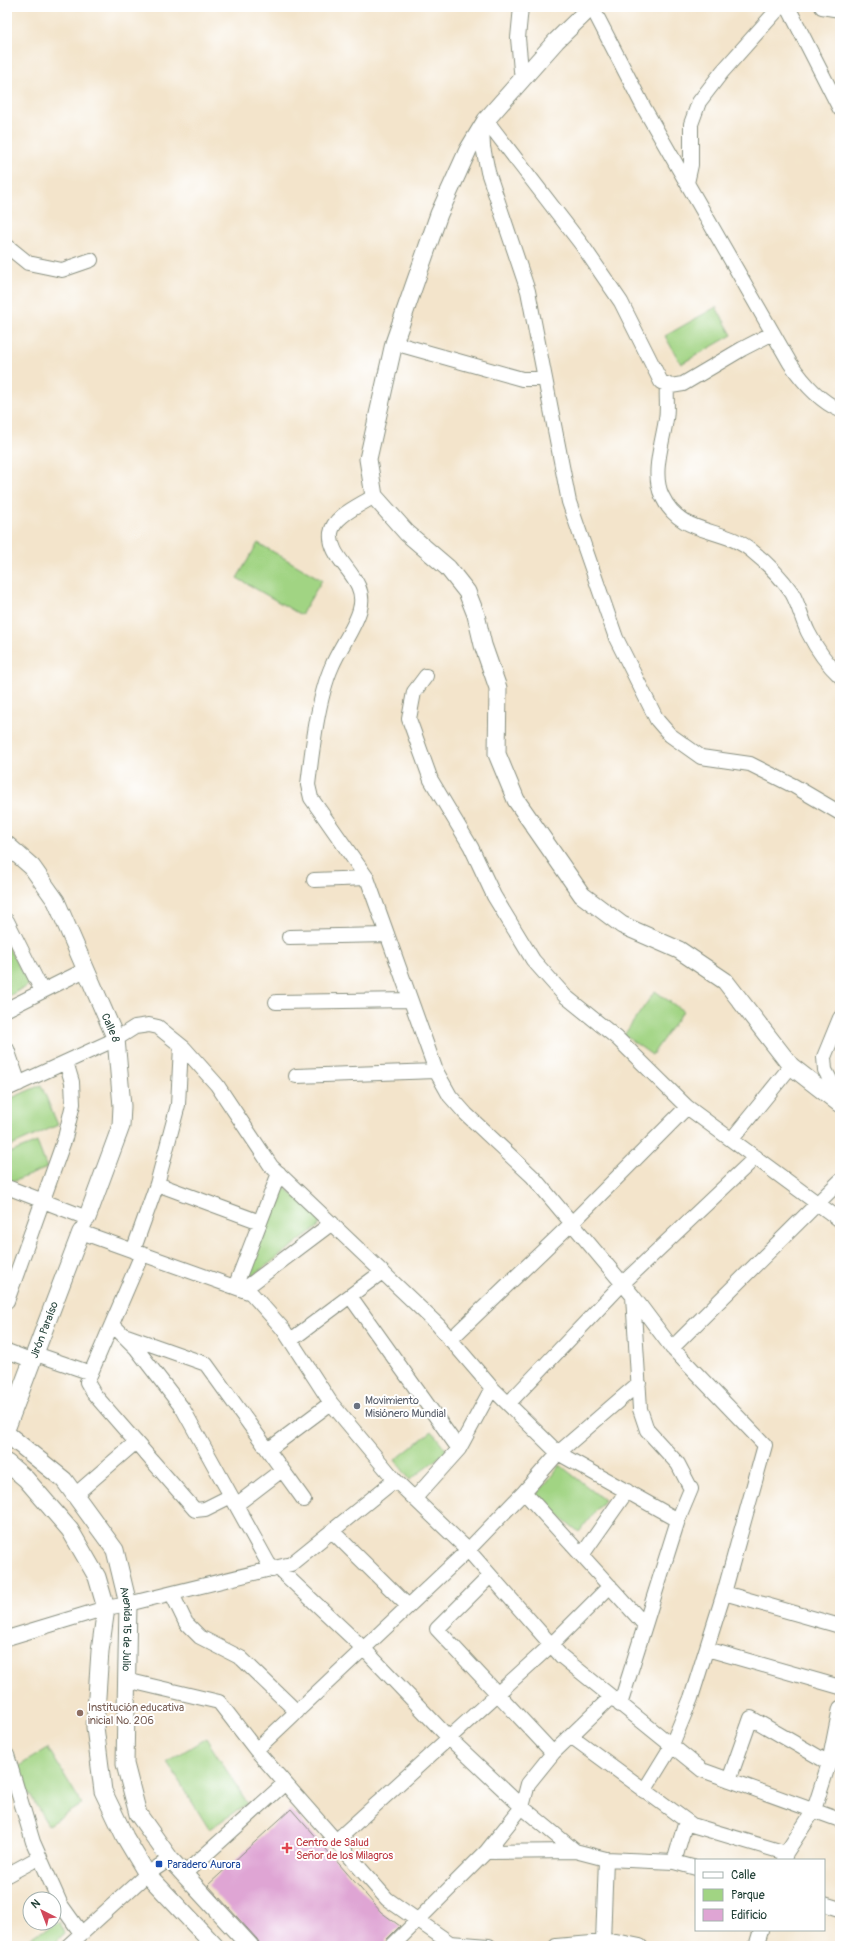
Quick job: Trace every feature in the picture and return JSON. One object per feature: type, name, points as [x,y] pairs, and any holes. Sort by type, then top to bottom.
[{"type":"street","points":[[520,7],[518,38],[522,81]]},
{"type":"street","points":[[840,410],[822,399],[800,377],[772,333],[644,108],[592,7],[556,41],[484,124],[468,150],[439,214],[394,343],[368,460],[374,496],[407,533],[448,568],[467,592],[476,614],[483,645],[498,688],[497,754],[516,800],[582,895],[622,925],[679,950],[725,981],[791,1066],[840,1104]]},
{"type":"street","points":[[687,183],[691,165],[691,124],[699,102],[722,72],[780,7]]},
{"type":"street","points":[[788,7],[840,109]]},
{"type":"street","points":[[822,7],[838,9]]},
{"type":"street","points":[[484,124],[483,147],[488,172],[528,291],[569,502],[616,638],[657,720],[670,735],[701,757],[750,764],[794,786],[840,813]]},
{"type":"street","points":[[484,124],[582,245],[621,302],[661,382],[666,385],[675,386],[683,384],[772,333]]},
{"type":"street","points":[[7,246],[28,263],[62,270],[91,260]]},
{"type":"street","points":[[394,343],[522,379],[545,379]]},
{"type":"street","points":[[666,385],[666,417],[657,478],[661,495],[668,508],[692,526],[715,534],[729,536],[740,542],[770,566],[792,593],[803,617],[807,632],[824,657],[840,676]]},
{"type":"street","points":[[374,496],[338,519],[331,532],[333,544],[339,558],[351,573],[361,591],[360,609],[331,667],[325,688],[308,785],[311,798],[368,878],[436,1071],[450,1096],[466,1114],[533,1177],[623,1283],[672,1348],[765,1445],[724,1593],[691,1698],[671,1747],[644,1791]]},
{"type":"street","points":[[426,676],[414,692],[409,719],[431,780],[471,847],[494,896],[534,960],[565,996],[617,1038],[687,1107],[840,1220]]},
{"type":"street","name":"Calle 8","points":[[7,845],[32,867],[56,901],[116,1039],[122,1106],[121,1126],[84,1225]]},
{"type":"street","points":[[314,880],[368,878]]},
{"type":"street","points":[[7,921],[42,991]]},
{"type":"street","points":[[289,937],[387,935]]},
{"type":"street","points":[[7,1009],[85,970]]},
{"type":"street","points":[[276,1002],[410,1000]]},
{"type":"street","points":[[840,1018],[824,1057],[825,1070],[840,1099]]},
{"type":"street","points":[[7,1049],[13,1086],[116,1039],[135,1027],[149,1025],[158,1027],[181,1046],[217,1085],[271,1166],[438,1325],[492,1388],[558,1453],[678,1520]]},
{"type":"street","points":[[181,1046],[178,1105],[157,1184],[137,1252],[112,1324],[87,1382],[94,1394],[195,1510],[205,1509],[234,1500],[282,1470]]},
{"type":"street","points":[[7,1301],[65,1138],[73,1104],[72,1082],[66,1062]]},
{"type":"street","points":[[732,1139],[791,1066]]},
{"type":"street","points":[[296,1076],[436,1071]]},
{"type":"street","points":[[450,1340],[572,1223],[687,1107]]},
{"type":"street","points":[[508,1404],[623,1283],[756,1157]]},
{"type":"street","points":[[239,1289],[260,1222],[278,1173]]},
{"type":"street","points":[[672,1348],[840,1181]]},
{"type":"street","points":[[157,1184],[260,1222]]},
{"type":"street","points":[[7,1188],[42,1201],[84,1225],[137,1252],[251,1293],[291,1340],[331,1403],[395,1480],[468,1550],[561,1656],[671,1747],[702,1770],[840,1820]]},
{"type":"street","points":[[239,1289],[332,1223]]},
{"type":"street","name":"Jirón Paraíso","points":[[7,1428],[35,1358],[84,1225]]},
{"type":"street","points":[[291,1340],[382,1272]]},
{"type":"street","points":[[350,1296],[459,1449]]},
{"type":"street","points":[[392,1946],[486,1852],[522,1807],[528,1784],[553,1753],[571,1736],[615,1701],[645,1625],[678,1520],[691,1489],[678,1464],[647,1430],[640,1409],[633,1296]]},
{"type":"street","points":[[112,1324],[136,1348],[183,1409],[275,1569],[364,1649],[449,1738],[522,1807],[575,1851]]},
{"type":"street","points":[[124,1335],[206,1364],[304,1500]]},
{"type":"street","points":[[7,1351],[91,1373]]},
{"type":"street","points":[[256,1750],[468,1550],[524,1492],[558,1453],[639,1383]]},
{"type":"street","points":[[415,1498],[459,1449],[492,1388]]},
{"type":"street","points":[[268,1450],[331,1403]]},
{"type":"street","name":"Avenida 15 de Julio","points":[[7,1434],[64,1480],[76,1494],[115,1550],[128,1604],[125,1764],[138,1814],[170,1859],[250,1946]]},
{"type":"street","points":[[76,1494],[136,1442]]},
{"type":"street","name":"Avenida 15 de Julio","points":[[7,1463],[26,1479],[70,1530],[97,1577],[106,1608],[100,1651],[95,1727],[103,1791],[125,1837],[147,1874],[214,1946]]},
{"type":"street","points":[[7,1638],[106,1608],[172,1594],[291,1564],[395,1480]]},
{"type":"street","points":[[582,1556],[627,1491]]},
{"type":"street","points":[[524,1492],[645,1625]]},
{"type":"street","points":[[332,1531],[408,1606]]},
{"type":"street","points":[[490,1576],[437,1629],[553,1753]]},
{"type":"street","points":[[336,1841],[551,1645],[610,1586]]},
{"type":"street","points":[[724,1593],[840,1626]]},
{"type":"street","points":[[172,1594],[186,1624],[200,1637],[241,1658],[297,1712]]},
{"type":"street","points":[[706,1649],[840,1687]]},
{"type":"street","points":[[126,1680],[219,1702],[256,1750],[387,1899],[450,1943],[489,1946]]},
{"type":"street","points":[[571,1736],[692,1825],[785,1856],[814,1810],[829,1763],[840,1708]]},
{"type":"street","points":[[729,1780],[751,1718],[829,1763]]},
{"type":"street","points":[[7,1755],[33,1842],[61,1905],[81,1933]]},
{"type":"street","points":[[184,1874],[285,1783]]},
{"type":"street","points":[[674,1862],[686,1821]]},
{"type":"street","points":[[486,1852],[575,1851],[606,1859],[674,1862],[695,1868]]},
{"type":"street","points":[[7,1875],[40,1857]]},
{"type":"street","points":[[68,1946],[147,1874],[170,1859]]},
{"type":"street","points":[[603,1942],[606,1859]]},
{"type":"street","points":[[825,1904],[840,1908]]},
{"type":"street","points":[[756,1946],[761,1931]]},
{"type":"street","points":[[556,1946],[616,1941],[640,1946]]},
{"type":"green space","points":[[716,307],[732,335],[681,364],[665,336]]},
{"type":"green space","points":[[258,543],[322,580],[301,615],[237,578]]},
{"type":"green space","points":[[7,945],[29,985],[7,997]]},
{"type":"green space","points":[[655,991],[683,1011],[652,1055],[624,1035]]},
{"type":"green space","points":[[41,1085],[58,1125],[7,1148],[7,1100]]},
{"type":"green space","points":[[37,1142],[47,1168],[7,1184],[7,1154]]},
{"type":"green space","points":[[284,1187],[319,1218],[320,1223],[318,1227],[254,1275],[245,1272],[280,1188]]},
{"type":"green space","points":[[432,1431],[447,1451],[410,1480],[395,1460]]},
{"type":"green space","points":[[560,1465],[604,1500],[579,1532],[535,1497]]},
{"type":"green space","points":[[206,1738],[248,1804],[209,1829],[167,1762]]},
{"type":"green space","points":[[48,1748],[82,1804],[48,1825],[14,1769]]},
{"type":"green space","points":[[62,1928],[64,1934],[52,1946],[14,1946],[43,1931],[62,1931]]},
{"type":"building","name":"Centro de Salud Señor de los Milagros","points":[[291,1809],[381,1912],[400,1926],[386,1940],[384,1946],[261,1946],[257,1939],[208,1885]]},
{"type":"place","name":"Movimiento Misiónero Mundial","points":[[357,1406]]},
{"type":"place","name":"Institución educativa inicial No. 206","points":[[80,1713]]},
{"type":"place","name":"Centro de Salud Señor de los Milagros","points":[[287,1848]]},
{"type":"place","name":"Paradero Aurora","points":[[159,1864]]}]
